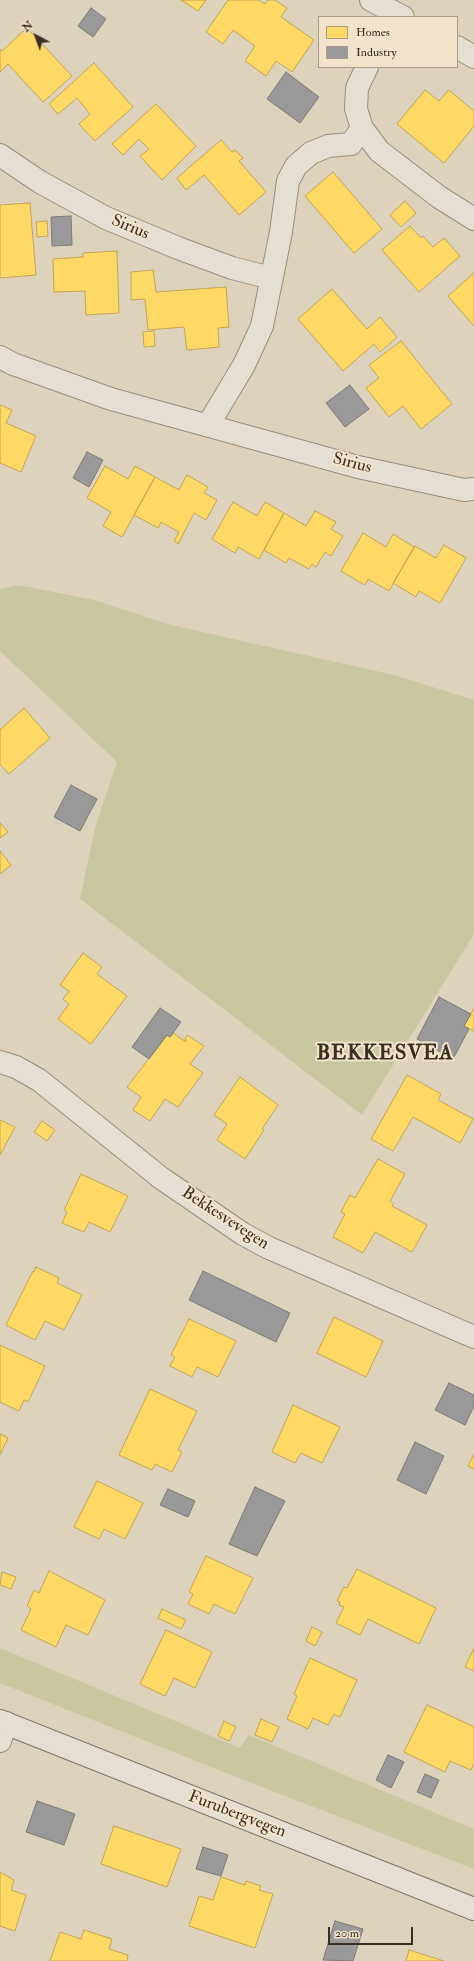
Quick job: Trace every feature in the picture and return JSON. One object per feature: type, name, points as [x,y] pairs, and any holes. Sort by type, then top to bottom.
[{"type":"street","points":[[371,0],[396,11]]},
{"type":"street","points":[[458,48],[474,57]]},
{"type":"street","points":[[367,68],[357,88],[356,109],[362,128],[379,151],[439,198],[474,219]]},
{"type":"street","points":[[208,425],[244,365],[262,326],[281,232],[288,180],[296,166],[311,153],[328,146],[351,144],[362,128]]},
{"type":"street","name":"Sirius","points":[[0,155],[40,182],[106,218],[178,248],[232,268],[271,278]]},
{"type":"street","name":"Sirius","points":[[0,357],[14,364],[111,399],[358,466],[464,490],[474,489]]},
{"type":"street","name":"Bekkesvevegen","points":[[0,1062],[16,1067],[39,1080],[161,1178],[243,1234],[269,1248],[471,1329]]},
{"type":"street","name":"Furubergvegen","points":[[2,1728],[474,1909]]},
{"type":"green space","points":[[18,585],[94,600],[171,625],[394,675],[474,700],[474,934],[362,1115],[80,899],[95,828],[117,762],[0,651],[0,589]]},
{"type":"green space","points":[[0,1648],[240,1748],[249,1735],[474,1829],[474,1869],[226,1773],[0,1683]]},
{"type":"building: Homes","points":[[181,0],[206,0],[198,11]]},
{"type":"building: Homes","points":[[228,0],[258,0],[265,4],[268,0],[275,0],[287,8],[281,17],[314,40],[292,72],[276,61],[266,76],[245,61],[255,46],[233,30],[223,44],[206,32]]},
{"type":"building: Homes","points":[[27,28],[72,76],[43,102],[8,64],[0,72],[0,49],[2,51]]},
{"type":"building: Homes","points":[[94,63],[133,107],[95,141],[79,124],[90,114],[77,98],[58,114],[49,104]]},
{"type":"building: Homes","points":[[425,90],[439,101],[449,90],[474,111],[474,126],[444,163],[397,124]]},
{"type":"building: Homes","points":[[156,104],[196,146],[162,180],[140,156],[149,149],[139,139],[123,155],[112,144]]},
{"type":"building: Homes","points":[[221,140],[232,152],[235,150],[243,158],[239,161],[266,192],[239,215],[204,175],[186,190],[177,178]]},
{"type":"building: Homes","points":[[333,172],[382,229],[354,253],[305,196]]},
{"type":"building: Homes","points":[[405,201],[416,213],[401,227],[390,215]]},
{"type":"building: Homes","points":[[30,203],[36,275],[0,278],[0,205]]},
{"type":"building: Homes","points":[[47,221],[48,236],[37,237],[36,222]]},
{"type":"building: Homes","points":[[410,226],[421,238],[423,236],[433,247],[444,238],[460,256],[419,292],[382,250]]},
{"type":"building: Homes","points":[[117,251],[119,313],[86,315],[85,291],[54,292],[53,259],[83,257],[83,253]]},
{"type":"building: Homes","points":[[153,270],[156,292],[226,287],[229,327],[218,328],[219,347],[187,350],[184,327],[148,330],[145,299],[131,300],[131,272]]},
{"type":"building: Homes","points":[[474,273],[474,326],[448,296]]},
{"type":"building: Homes","points":[[332,289],[367,329],[380,317],[397,337],[380,352],[374,344],[343,371],[298,319]]},
{"type":"building: Homes","points":[[154,331],[155,346],[144,347],[143,332]]},
{"type":"building: Homes","points":[[401,341],[452,404],[421,429],[403,406],[389,417],[366,388],[379,378],[369,365]]},
{"type":"building: Homes","points":[[0,405],[12,410],[6,423],[36,436],[21,472],[0,463]]},
{"type":"building: Homes","points":[[105,466],[128,479],[135,466],[155,477],[122,537],[103,526],[111,512],[87,498]]},
{"type":"building: Homes","points":[[187,475],[208,487],[204,493],[217,500],[206,520],[194,513],[178,544],[174,541],[179,532],[161,522],[158,528],[134,515],[155,477],[179,490]]},
{"type":"building: Homes","points":[[233,502],[257,516],[265,502],[284,513],[259,559],[238,547],[235,553],[212,539]]},
{"type":"building: Homes","points":[[315,511],[336,522],[331,529],[343,536],[331,556],[325,552],[316,567],[312,564],[309,569],[289,558],[286,563],[264,550],[284,513],[306,526]]},
{"type":"building: Homes","points":[[363,533],[386,547],[393,534],[414,547],[389,591],[368,579],[365,585],[341,571]]},
{"type":"building: Homes","points":[[444,545],[466,558],[440,603],[419,591],[416,597],[393,583],[415,546],[436,558]]},
{"type":"building: Homes","points":[[24,708],[50,738],[9,774],[0,764],[0,730]]},
{"type":"building: Homes","points":[[0,823],[8,832],[0,838]]},
{"type":"building: Homes","points":[[0,851],[11,865],[0,874]]},
{"type":"building: Homes","points":[[83,953],[102,967],[97,974],[127,996],[91,1044],[58,1019],[69,1004],[63,999],[69,991],[60,985]]},
{"type":"building: Homes","points":[[474,1008],[474,1031],[464,1026]]},
{"type":"building: Homes","points":[[173,1033],[186,1042],[185,1039],[187,1035],[204,1046],[190,1064],[203,1073],[178,1107],[165,1099],[150,1121],[133,1110],[141,1097],[127,1087],[167,1035],[170,1037]]},
{"type":"building: Homes","points":[[407,1075],[441,1094],[438,1100],[473,1119],[460,1143],[413,1117],[393,1151],[371,1139]]},
{"type":"building: Homes","points":[[240,1077],[278,1105],[245,1159],[217,1140],[227,1124],[214,1115]]},
{"type":"building: Homes","points":[[0,1120],[15,1127],[0,1155]]},
{"type":"building: Homes","points":[[42,1121],[55,1130],[47,1141],[34,1132]]},
{"type":"building: Homes","points":[[378,1159],[405,1174],[390,1201],[394,1204],[392,1206],[427,1225],[412,1252],[375,1232],[363,1253],[333,1237],[345,1214],[341,1212],[350,1195],[355,1198]]},
{"type":"building: Homes","points":[[81,1174],[128,1196],[110,1232],[89,1222],[84,1232],[62,1223],[67,1212],[64,1210]]},
{"type":"building: Homes","points":[[36,1267],[59,1278],[57,1283],[82,1295],[64,1330],[45,1321],[35,1340],[6,1325]]},
{"type":"building: Homes","points":[[334,1317],[383,1341],[366,1377],[317,1353]]},
{"type":"building: Homes","points":[[189,1319],[236,1341],[218,1377],[197,1367],[192,1377],[170,1366],[175,1357],[171,1355]]},
{"type":"building: Homes","points":[[0,1345],[45,1366],[28,1402],[24,1400],[19,1411],[0,1402]]},
{"type":"building: Homes","points":[[150,1389],[197,1411],[178,1450],[182,1452],[172,1472],[155,1464],[152,1470],[119,1455]]},
{"type":"building: Homes","points":[[293,1405],[340,1427],[322,1463],[301,1453],[295,1463],[272,1452]]},
{"type":"building: Homes","points":[[0,1434],[8,1438],[0,1455]]},
{"type":"building: Homes","points":[[474,1454],[474,1469],[468,1466]]},
{"type":"building: Homes","points":[[97,1481],[143,1503],[125,1539],[104,1529],[99,1539],[74,1527]]},
{"type":"building: Homes","points":[[206,1556],[253,1578],[235,1614],[214,1604],[209,1614],[188,1604],[193,1594],[189,1592]]},
{"type":"building: Homes","points":[[357,1569],[436,1608],[419,1644],[368,1619],[360,1635],[336,1623],[344,1607],[339,1605],[340,1602],[337,1601],[344,1587],[347,1588]]},
{"type":"building: Homes","points":[[49,1571],[105,1600],[88,1635],[66,1625],[56,1647],[21,1630],[31,1609],[27,1606],[34,1590],[39,1593]]},
{"type":"building: Homes","points":[[2,1572],[16,1577],[11,1589],[0,1585]]},
{"type":"building: Homes","points":[[162,1609],[186,1620],[181,1629],[158,1618]]},
{"type":"building: Homes","points":[[312,1627],[322,1632],[315,1646],[306,1641]]},
{"type":"building: Homes","points":[[166,1630],[212,1652],[195,1688],[174,1678],[165,1696],[140,1684]]},
{"type":"building: Homes","points":[[474,1648],[474,1671],[465,1667]]},
{"type":"building: Homes","points":[[310,1658],[357,1680],[340,1717],[334,1714],[328,1725],[313,1718],[308,1729],[287,1719],[297,1696],[294,1694]]},
{"type":"building: Homes","points":[[427,1705],[474,1727],[474,1763],[471,1770],[450,1761],[445,1772],[404,1752]]},
{"type":"building: Homes","points":[[261,1719],[279,1727],[272,1742],[255,1735]]},
{"type":"building: Homes","points":[[224,1721],[236,1727],[229,1741],[218,1736]]},
{"type":"building: Homes","points":[[114,1826],[181,1849],[167,1887],[101,1864]]},
{"type":"building: Homes","points":[[0,1872],[14,1880],[11,1890],[26,1895],[15,1931],[0,1926]]},
{"type":"building: Homes","points":[[221,1877],[245,1885],[246,1881],[261,1886],[259,1890],[273,1894],[255,1948],[189,1926],[199,1896],[213,1900]]},
{"type":"building: Homes","points":[[84,1930],[112,1939],[109,1949],[128,1955],[127,1961],[50,1961],[60,1932],[81,1939]]},
{"type":"building: Homes","points":[[409,1950],[444,1961],[406,1961]]},
{"type":"building: Industry","points":[[91,8],[106,19],[93,37],[78,26]]},
{"type":"building: Industry","points":[[286,72],[319,97],[300,123],[267,99]]},
{"type":"building: Industry","points":[[71,216],[72,245],[52,246],[51,217]]},
{"type":"building: Industry","points":[[350,385],[369,409],[345,427],[326,403]]},
{"type":"building: Industry","points":[[87,452],[103,460],[89,487],[73,478]]},
{"type":"building: Industry","points":[[71,785],[97,799],[80,831],[54,817]]},
{"type":"building: Industry","points":[[439,997],[471,1014],[464,1026],[469,1029],[453,1059],[417,1039]]},
{"type":"building: Industry","points":[[160,1008],[181,1022],[170,1037],[167,1035],[149,1059],[132,1047]]},
{"type":"building: Industry","points":[[203,1271],[290,1313],[276,1342],[189,1300]]},
{"type":"building: Industry","points":[[449,1383],[474,1395],[474,1406],[465,1425],[435,1410]]},
{"type":"building: Industry","points":[[415,1442],[444,1456],[426,1494],[397,1480]]},
{"type":"building: Industry","points":[[255,1487],[285,1501],[257,1556],[229,1544]]},
{"type":"building: Industry","points":[[168,1489],[195,1501],[188,1517],[160,1505]]},
{"type":"building: Industry","points":[[388,1755],[404,1762],[391,1788],[376,1780]]},
{"type":"building: Industry","points":[[425,1774],[439,1780],[431,1798],[417,1792]]},
{"type":"building: Industry","points":[[37,1801],[75,1814],[64,1845],[26,1832]]},
{"type":"building: Industry","points":[[203,1847],[228,1855],[221,1876],[196,1869]]},
{"type":"building: Industry","points":[[335,1921],[363,1929],[353,1961],[323,1960]]},
{"type":"district","name":"BEKKESVEA","points":[[385,1054]]}]
